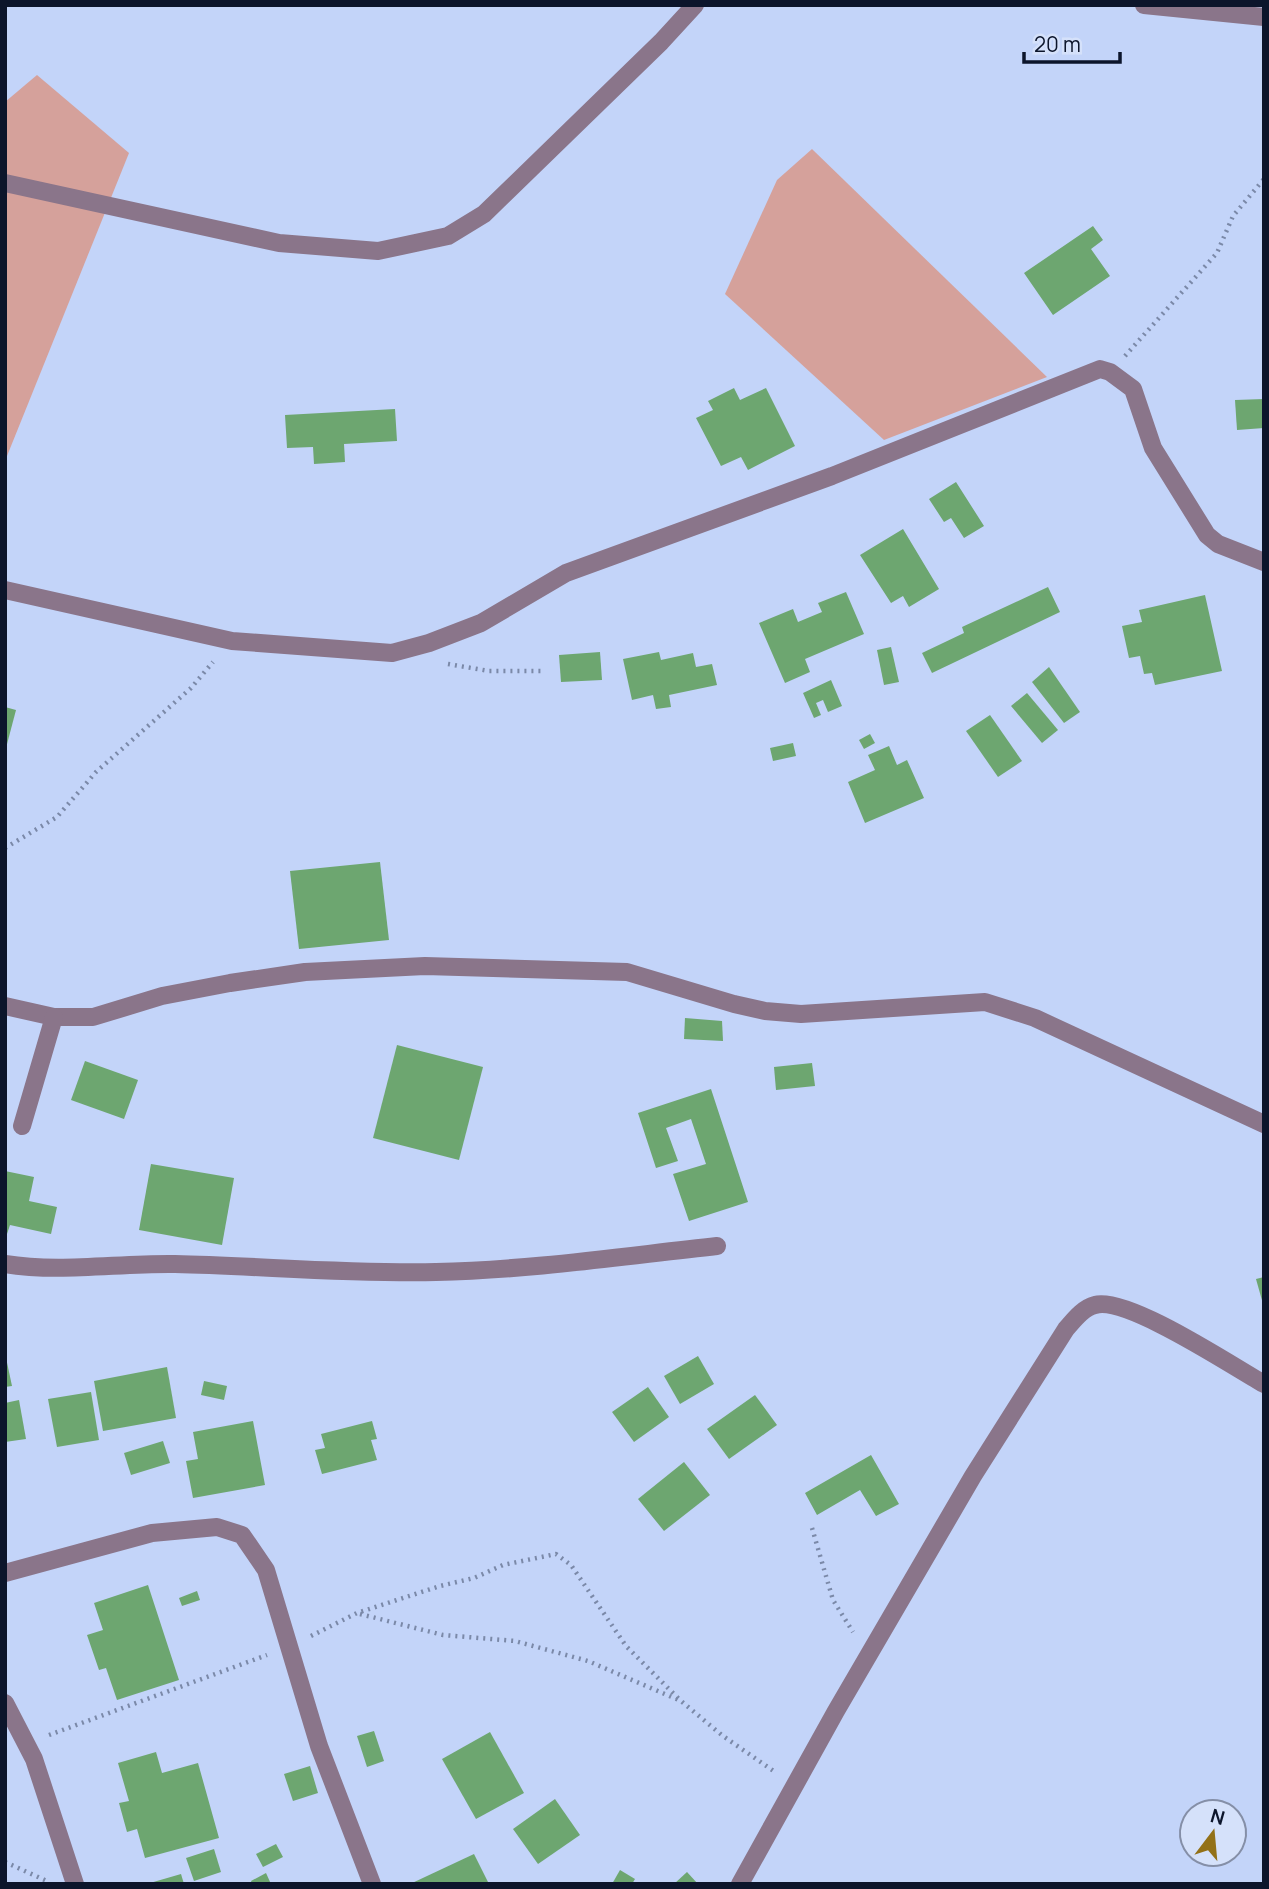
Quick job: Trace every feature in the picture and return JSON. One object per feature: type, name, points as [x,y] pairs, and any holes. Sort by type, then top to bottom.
[{"type":"street","points":[[5,183],[279,243],[378,251],[447,236],[484,214],[661,42],[695,5]]},
{"type":"street","points":[[1144,5],[1264,17]]},
{"type":"street","points":[[5,590],[232,640],[392,653],[429,643],[481,623],[566,573],[832,477],[1100,369],[1110,372],[1133,389],[1153,448],[1207,535],[1218,544],[1264,562]]},
{"type":"street","points":[[5,1006],[54,1017],[93,1017],[162,996],[305,972],[425,966],[627,972],[734,1004],[801,1014],[985,1002],[1035,1018],[1264,1124]]},
{"type":"street","points":[[22,1126],[54,1017]]},
{"type":"street","points":[[5,1264],[39,1268],[175,1264],[344,1272],[436,1272],[491,1270],[717,1246]]},
{"type":"street","points":[[740,1884],[974,1476],[1066,1329],[1081,1312],[1094,1305],[1109,1303],[1133,1310],[1264,1384]]},
{"type":"street","points":[[5,1573],[152,1533],[217,1527],[242,1535],[252,1545],[266,1570],[319,1746],[372,1884]]},
{"type":"street","points":[[5,1703],[28,1745],[75,1884]]},
{"type":"path","points":[[1110,372],[1217,253],[1233,216],[1264,179]]},
{"type":"path","points":[[5,848],[57,817],[96,772],[191,688],[232,640]]},
{"type":"path","points":[[446,663],[489,671],[544,671]]},
{"type":"path","points":[[813,1528],[824,1574],[842,1619],[873,1649]]},
{"type":"path","points":[[28,1745],[80,1721],[141,1704],[290,1646],[357,1613],[474,1578],[503,1565],[556,1555],[571,1565],[626,1646],[681,1701],[795,1788]]},
{"type":"path","points":[[357,1613],[443,1635],[515,1641],[546,1647],[588,1661],[681,1701]]},
{"type":"path","points":[[5,1861],[53,1884]]},
{"type":"shaded area","points":[[37,75],[129,153],[5,461],[5,102]]},
{"type":"shaded area","points":[[812,149],[1047,377],[884,440],[725,294],[777,180]]},
{"type":"building","points":[[1093,226],[1103,240],[1091,249],[1110,276],[1053,315],[1024,273]]},
{"type":"building","points":[[734,388],[740,400],[766,388],[795,446],[748,470],[741,457],[721,466],[696,418],[713,410],[708,401]]},
{"type":"building","points":[[1264,399],[1264,428],[1237,430],[1235,400]]},
{"type":"building","points":[[395,409],[397,441],[344,444],[345,462],[314,464],[313,447],[287,448],[285,415]]},
{"type":"building","points":[[956,482],[984,526],[964,538],[951,518],[944,522],[929,499]]},
{"type":"building","points":[[903,529],[939,589],[909,607],[903,596],[891,603],[860,555]]},
{"type":"building","points":[[1048,587],[1060,612],[932,673],[922,653],[964,633],[962,627]]},
{"type":"building","points":[[846,592],[864,634],[805,659],[810,672],[785,683],[759,623],[793,609],[798,622],[822,612],[818,603]]},
{"type":"building","points":[[1205,595],[1222,671],[1155,685],[1152,673],[1144,674],[1140,656],[1129,658],[1122,626],[1142,622],[1139,610]]},
{"type":"building","points":[[891,647],[899,682],[884,685],[877,650]]},
{"type":"building","points":[[600,652],[602,680],[561,682],[559,655]]},
{"type":"building","points":[[659,652],[661,660],[693,653],[696,667],[712,664],[717,685],[669,695],[671,707],[656,709],[653,695],[632,700],[623,659]]},
{"type":"building","points":[[1049,667],[1080,712],[1064,723],[1032,682]]},
{"type":"building","points":[[831,680],[842,706],[828,712],[823,700],[816,703],[821,715],[814,718],[803,693]]},
{"type":"building","points":[[1027,693],[1058,730],[1042,743],[1011,706]]},
{"type":"building","points":[[5,707],[16,710],[6,748],[5,748]]},
{"type":"building","points":[[990,715],[1022,761],[998,777],[966,731]]},
{"type":"building","points":[[870,734],[875,743],[864,749],[859,740]]},
{"type":"building","points":[[793,743],[796,756],[773,761],[770,748]]},
{"type":"building","points":[[889,746],[897,765],[907,760],[924,798],[865,823],[848,782],[875,770],[868,755]]},
{"type":"building","points":[[380,862],[389,940],[299,949],[290,871]]},
{"type":"building","points":[[685,1018],[722,1021],[723,1041],[684,1039]]},
{"type":"building","points":[[397,1045],[483,1067],[459,1160],[373,1138]]},
{"type":"building","points":[[85,1061],[138,1080],[124,1119],[71,1100]]},
{"type":"building","points":[[812,1063],[815,1086],[776,1090],[774,1067]]},
{"type":"building","points":[[711,1089],[748,1202],[689,1221],[673,1174],[706,1164],[691,1119],[666,1128],[678,1161],[656,1168],[638,1113]]},
{"type":"building","points":[[151,1164],[234,1178],[222,1245],[139,1230]]},
{"type":"building","points":[[5,1171],[34,1177],[29,1201],[57,1207],[51,1234],[10,1225],[5,1240]]},
{"type":"building","points":[[1264,1277],[1264,1304],[1263,1304],[1256,1279]]},
{"type":"building","points":[[5,1353],[12,1386],[5,1387]]},
{"type":"building","points":[[698,1356],[714,1384],[680,1404],[664,1376]]},
{"type":"building","points":[[167,1367],[176,1418],[103,1431],[94,1381]]},
{"type":"building","points":[[204,1381],[227,1386],[224,1400],[201,1395]]},
{"type":"building","points":[[648,1387],[669,1417],[634,1442],[612,1412]]},
{"type":"building","points":[[91,1392],[99,1440],[57,1447],[48,1399]]},
{"type":"building","points":[[755,1395],[777,1425],[729,1459],[707,1429]]},
{"type":"building","points":[[19,1400],[26,1439],[5,1442],[5,1403]]},
{"type":"building","points":[[253,1421],[265,1485],[193,1498],[186,1461],[198,1459],[193,1432]]},
{"type":"building","points":[[372,1421],[377,1439],[371,1440],[377,1460],[322,1474],[315,1450],[325,1448],[321,1434]]},
{"type":"building","points":[[163,1441],[170,1463],[131,1475],[124,1453]]},
{"type":"building","points":[[871,1455],[899,1504],[876,1516],[860,1490],[817,1515],[805,1493]]},
{"type":"building","points":[[684,1462],[710,1495],[664,1531],[638,1499]]},
{"type":"building","points":[[148,1585],[179,1680],[117,1700],[106,1668],[99,1670],[87,1635],[103,1630],[94,1603]]},
{"type":"building","points":[[197,1591],[200,1600],[182,1606],[179,1598]]},
{"type":"building","points":[[374,1731],[384,1761],[367,1767],[357,1736]]},
{"type":"building","points":[[490,1732],[524,1793],[476,1819],[442,1759]]},
{"type":"building","points":[[156,1752],[162,1773],[198,1763],[219,1838],[145,1858],[137,1829],[127,1832],[119,1803],[129,1801],[118,1763]]},
{"type":"building","points":[[310,1766],[318,1793],[293,1801],[284,1774]]},
{"type":"building","points":[[555,1799],[580,1835],[538,1864],[513,1829]]},
{"type":"building","points":[[276,1844],[283,1857],[263,1867],[256,1854]]},
{"type":"building","points":[[214,1849],[221,1872],[194,1881],[186,1858]]},
{"type":"building","points":[[474,1854],[489,1884],[410,1884]]},
{"type":"building","points":[[620,1870],[635,1879],[632,1884],[612,1884]]},
{"type":"building","points":[[687,1872],[698,1884],[674,1884]]},
{"type":"building","points":[[266,1873],[271,1884],[252,1884],[251,1881]]},
{"type":"building","points":[[181,1874],[184,1884],[150,1884],[150,1883]]}]
